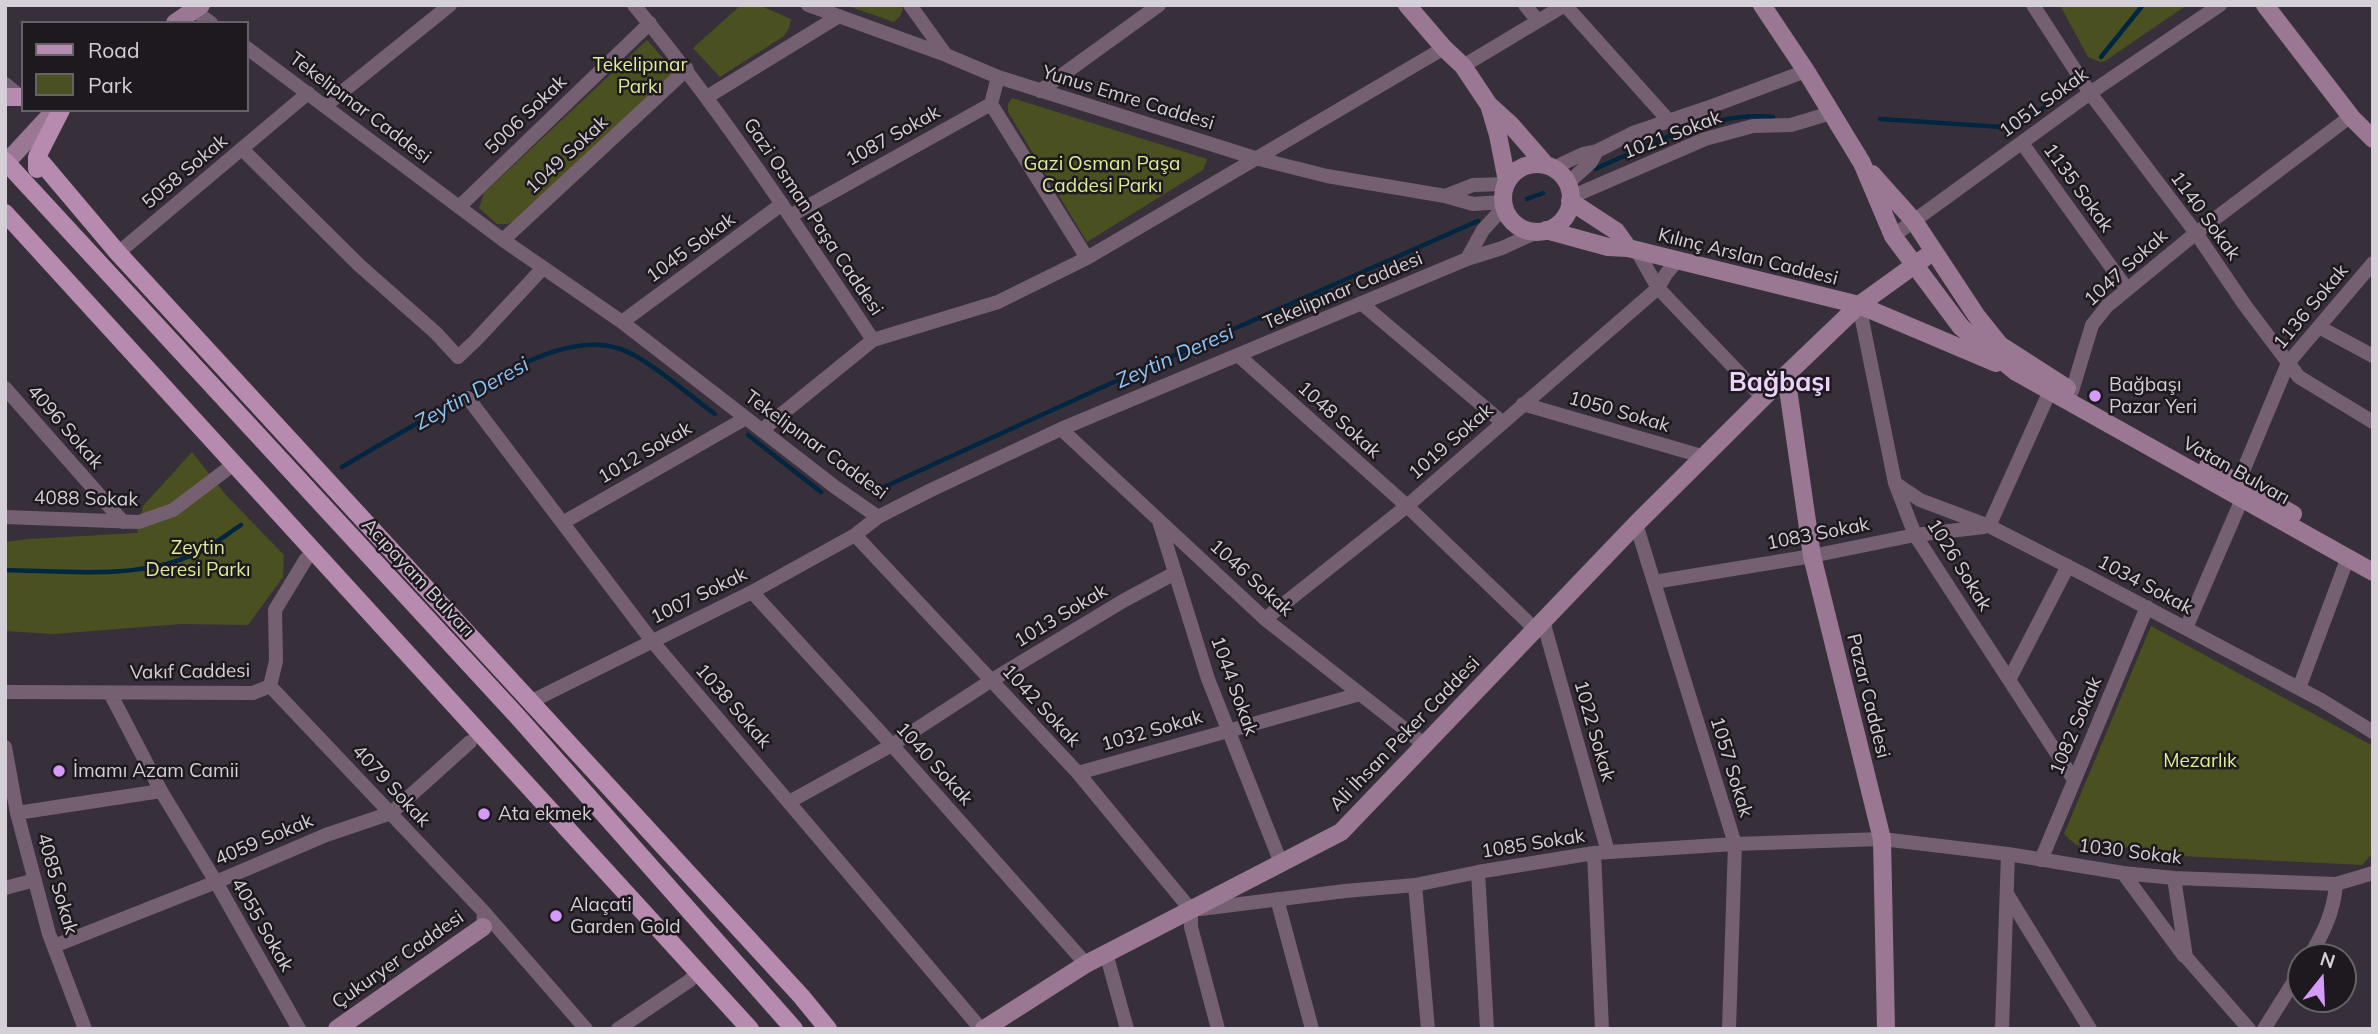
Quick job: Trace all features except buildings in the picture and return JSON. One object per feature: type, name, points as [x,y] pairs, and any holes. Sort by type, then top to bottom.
[{"type":"main road","points":[[38,197],[37,157],[60,112]]},
{"type":"main road","points":[[37,157],[118,253],[532,701],[828,1029]]},
{"type":"main road","name":"Acıpayam Bulvarı","points":[[6,162],[518,717],[794,1029]]},
{"type":"main road","points":[[5,213],[12,229],[234,464],[750,1029]]},
{"type":"street","points":[[326,106],[450,5]]},
{"type":"street","name":"Gazi Osman Paşa Caddesi","points":[[634,5],[707,97],[873,340],[998,302],[1087,258],[1444,48]]},
{"type":"street","name":"Yunus Emre Caddesi","points":[[808,5],[946,55],[998,77],[1255,158],[1327,176],[1445,196],[1473,185],[1505,194]]},
{"type":"street","points":[[910,5],[946,55]]},
{"type":"street","points":[[1040,91],[1159,5]]},
{"type":"street","points":[[1406,5],[1463,66],[1489,105],[1549,166],[1560,173],[1569,194]]},
{"type":"street","points":[[1525,5],[1538,21]]},
{"type":"street","points":[[1463,66],[1565,5],[1669,121]]},
{"type":"street","name":"Vatan Bulvarı","points":[[1762,5],[1862,163],[1893,236],[1961,327],[2016,372],[2062,394],[2237,492],[2373,572]]},
{"type":"street","name":"1140 Sokak","points":[[2033,5],[2090,93],[2196,233],[2244,304],[2299,377],[2373,422]]},
{"type":"street","name":"1051 Sokak","points":[[1893,236],[2090,93],[2220,5]]},
{"type":"street","points":[[2265,5],[2351,116],[2373,139]]},
{"type":"street","points":[[177,21],[194,7],[209,21]]},
{"type":"street","points":[[707,97],[838,16]]},
{"type":"street","name":"5006 Sokak","points":[[460,206],[650,23]]},
{"type":"street","name":"Tekelipınar Caddesi","points":[[248,49],[503,240],[622,322],[835,487],[878,517],[1061,429],[1467,259],[1542,231]]},
{"type":"street","name":"1049 Sokak","points":[[503,240],[687,69]]},
{"type":"street","points":[[1467,259],[1519,169],[1527,165],[1549,166],[1597,150],[1633,133],[1806,71]]},
{"type":"street","points":[[998,77],[991,104],[1087,258]]},
{"type":"street","points":[[5,84],[16,97],[5,110]]},
{"type":"street","name":"5058 Sokak","points":[[118,253],[308,93]]},
{"type":"street","name":"1087 Sokak","points":[[786,210],[991,104]]},
{"type":"street","points":[[1489,105],[1498,135],[1505,194],[1513,222],[1520,227],[1542,231],[1561,221],[1566,214],[1569,194],[1597,150]]},
{"type":"street","points":[[6,162],[53,112]]},
{"type":"street","name":"1021 Sokak","points":[[1569,194],[1705,139],[1753,126],[1791,125],[1831,113]]},
{"type":"street","name":"1047 Sokak","points":[[1989,526],[2062,394],[2092,325],[2107,306],[2196,233],[2351,116]]},
{"type":"street","name":"1135 Sokak","points":[[2022,143],[2127,289]]},
{"type":"street","points":[[242,149],[359,265],[436,333],[458,357],[543,268]]},
{"type":"street","name":"Vatan Bulvarı","points":[[1862,163],[1914,221],[1976,315],[2000,345],[2062,394]]},
{"type":"street","name":"Kılınç Arslan Caddesi","points":[[1569,194],[1616,231],[1633,250]]},
{"type":"street","name":"1045 Sokak","points":[[622,322],[786,210]]},
{"type":"street","name":"Kılınç Arslan Caddesi","points":[[1542,231],[1608,247],[1633,250],[1859,305],[2016,372]]},
{"type":"street","points":[[1633,250],[1658,288],[1763,399]]},
{"type":"street","name":"Ali İhsan Peker Caddesi","points":[[982,1029],[1106,953],[1341,832],[1636,524],[1786,375],[1859,305],[1934,251]]},
{"type":"street","name":"1019 Sokak","points":[[1265,619],[1407,506],[1658,288],[1677,261]]},
{"type":"street","name":"1136 Sokak","points":[[2186,628],[2288,363],[2373,263]]},
{"type":"street","points":[[1361,303],[1502,422]]},
{"type":"street","name":"1026 Sokak","points":[[1859,305],[1895,483],[1915,535],[2074,780]]},
{"type":"street","points":[[2319,327],[2373,356]]},
{"type":"street","points":[[762,430],[873,340]]},
{"type":"street","name":"1048 Sokak","points":[[1239,356],[1539,625]]},
{"type":"street","name":"Pazar Caddesi","points":[[1786,375],[1812,556],[1882,839],[1886,1029]]},
{"type":"street","name":"4096 Sokak","points":[[5,388],[123,522]]},
{"type":"street","name":"1038 Sokak","points":[[468,398],[652,641],[982,1029]]},
{"type":"street","name":"1050 Sokak","points":[[1523,404],[1705,457]]},
{"type":"street","name":"1012 Sokak","points":[[564,522],[746,418]]},
{"type":"street","name":"1046 Sokak","points":[[1061,429],[1265,619],[1424,745]]},
{"type":"street","name":"4088 Sokak","points":[[5,517],[139,523],[173,510],[234,464]]},
{"type":"street","name":"1034 Sokak","points":[[1895,483],[1920,500],[1989,526],[2147,607],[2299,688],[2373,733]]},
{"type":"street","name":"Vatan Bulvarı","points":[[2237,492],[2373,559]]},
{"type":"street","name":"1007 Sokak","points":[[532,701],[752,592],[855,535],[878,517]]},
{"type":"street","name":"1044 Sokak","points":[[1158,520],[1208,679],[1281,863]]},
{"type":"street","name":"1057 Sokak","points":[[1636,524],[1735,844],[1729,1029]]},
{"type":"street","name":"1083 Sokak","points":[[1654,582],[1812,556],[1915,535],[1989,526]]},
{"type":"street","name":"1042 Sokak","points":[[855,535],[1077,773],[1191,910]]},
{"type":"street","name":"Vakıf Caddesi","points":[[5,692],[253,693],[270,686],[276,661],[275,610],[306,559],[314,553]]},
{"type":"street","points":[[2299,688],[2348,557]]},
{"type":"street","points":[[2009,680],[2068,566]]},
{"type":"street","name":"1013 Sokak","points":[[789,802],[892,745],[992,680],[1175,573]]},
{"type":"street","name":"1040 Sokak","points":[[752,592],[1086,964]]},
{"type":"street","name":"1082 Sokak","points":[[2041,860],[2147,607]]},
{"type":"street","name":"1022 Sokak","points":[[1539,625],[1601,853],[1602,1029]]},
{"type":"street","name":"4079 Sokak","points":[[270,686],[391,813],[586,1029]]},
{"type":"street","name":"4055 Sokak","points":[[110,693],[161,791],[299,1029]]},
{"type":"street","name":"1032 Sokak","points":[[1077,773],[1360,694]]},
{"type":"street","name":"4059 Sokak","points":[[54,946],[326,835],[391,813],[470,742]]},
{"type":"street","name":"4085 Sokak","points":[[5,747],[17,813],[34,880],[80,1027]]},
{"type":"street","points":[[17,813],[161,791]]},
{"type":"street","name":"1085 Sokak","points":[[1191,910],[1415,885],[1478,872],[1601,853],[1735,844],[1882,839]]},
{"type":"street","name":"1030 Sokak","points":[[1882,839],[2174,878],[2336,884],[2373,873]]},
{"type":"street","points":[[2001,1029],[2008,854]]},
{"type":"street","points":[[1478,872],[1487,1029]]},
{"type":"street","points":[[2123,873],[2186,957],[2249,1029]]},
{"type":"street","points":[[2174,878],[2186,957]]},
{"type":"street","points":[[5,888],[34,880]]},
{"type":"street","points":[[2318,943],[2335,903],[2336,884]]},
{"type":"street","points":[[1415,885],[1428,1029]]},
{"type":"street","points":[[2007,894],[2090,1029]]},
{"type":"street","points":[[1277,899],[1312,1029]]},
{"type":"street","points":[[1191,910],[1191,928],[1219,1029]]},
{"type":"street","name":"Çukuryer Caddesi","points":[[337,1029],[484,919]]},
{"type":"street","points":[[1106,953],[1128,1029]]},
{"type":"street","points":[[618,1029],[689,981],[698,972]]},
{"type":"street","points":[[2264,1029],[2287,992]]},
{"type":"green space","points":[[741,5],[759,5],[791,19],[789,28],[784,36],[720,77],[693,48]]},
{"type":"green space","points":[[845,5],[899,5],[903,9],[894,22]]},
{"type":"green space","points":[[2060,5],[2187,5],[2100,62],[2088,57]]},
{"type":"green space","name":"Tekelipınar Parkı","points":[[647,40],[676,73],[514,221],[497,224],[479,208],[484,193]]},
{"type":"green space","name":"Gazi Osman Paşa Caddesi Parkı","points":[[1012,98],[1207,159],[1203,170],[1087,242],[1008,112],[1008,104]]},
{"type":"green space","name":"Zeytin Deresi Parkı","points":[[192,452],[225,494],[284,555],[283,577],[248,625],[181,624],[54,634],[5,631],[5,542],[137,533],[143,506]]},
{"type":"green space","name":"Mezarlık","points":[[2151,626],[2373,746],[2373,853],[2362,865],[2181,856],[2135,848],[2076,845],[2064,834]]},
{"type":"waterway","name":"Zeytin Deresi","points":[[2101,57],[2143,5]]},
{"type":"waterway","name":"Zeytin Deresi","points":[[1880,119],[2002,127],[2026,118],[2062,96]]},
{"type":"waterway","name":"Zeytin Deresi","points":[[1595,169],[1703,124],[1749,116],[1773,117]]},
{"type":"waterway","name":"Zeytin Deresi","points":[[1527,199],[1543,193]]},
{"type":"waterway","name":"Zeytin Deresi","points":[[873,492],[1478,221]]},
{"type":"waterway","name":"Zeytin Deresi","points":[[342,467],[501,375],[549,353],[572,347],[595,345],[628,352],[654,367],[715,414]]},
{"type":"waterway","name":"Zeytin Deresi","points":[[748,435],[821,492]]},
{"type":"waterway","name":"Zeytin Deresi","points":[[5,570],[101,572],[149,568],[195,554],[241,525]]},
{"type":"place","name":"Bağbaşı Pazar Yeri","points":[[2095,396]]},
{"type":"place","name":"İmamı Azam Camii","points":[[59,771]]},
{"type":"place","name":"Ata ekmek","points":[[484,814]]},
{"type":"place","name":"Alaçati Garden Gold","points":[[556,916]]},
{"type":"district","name":"Bağbaşı","points":[[1780,383]]}]
